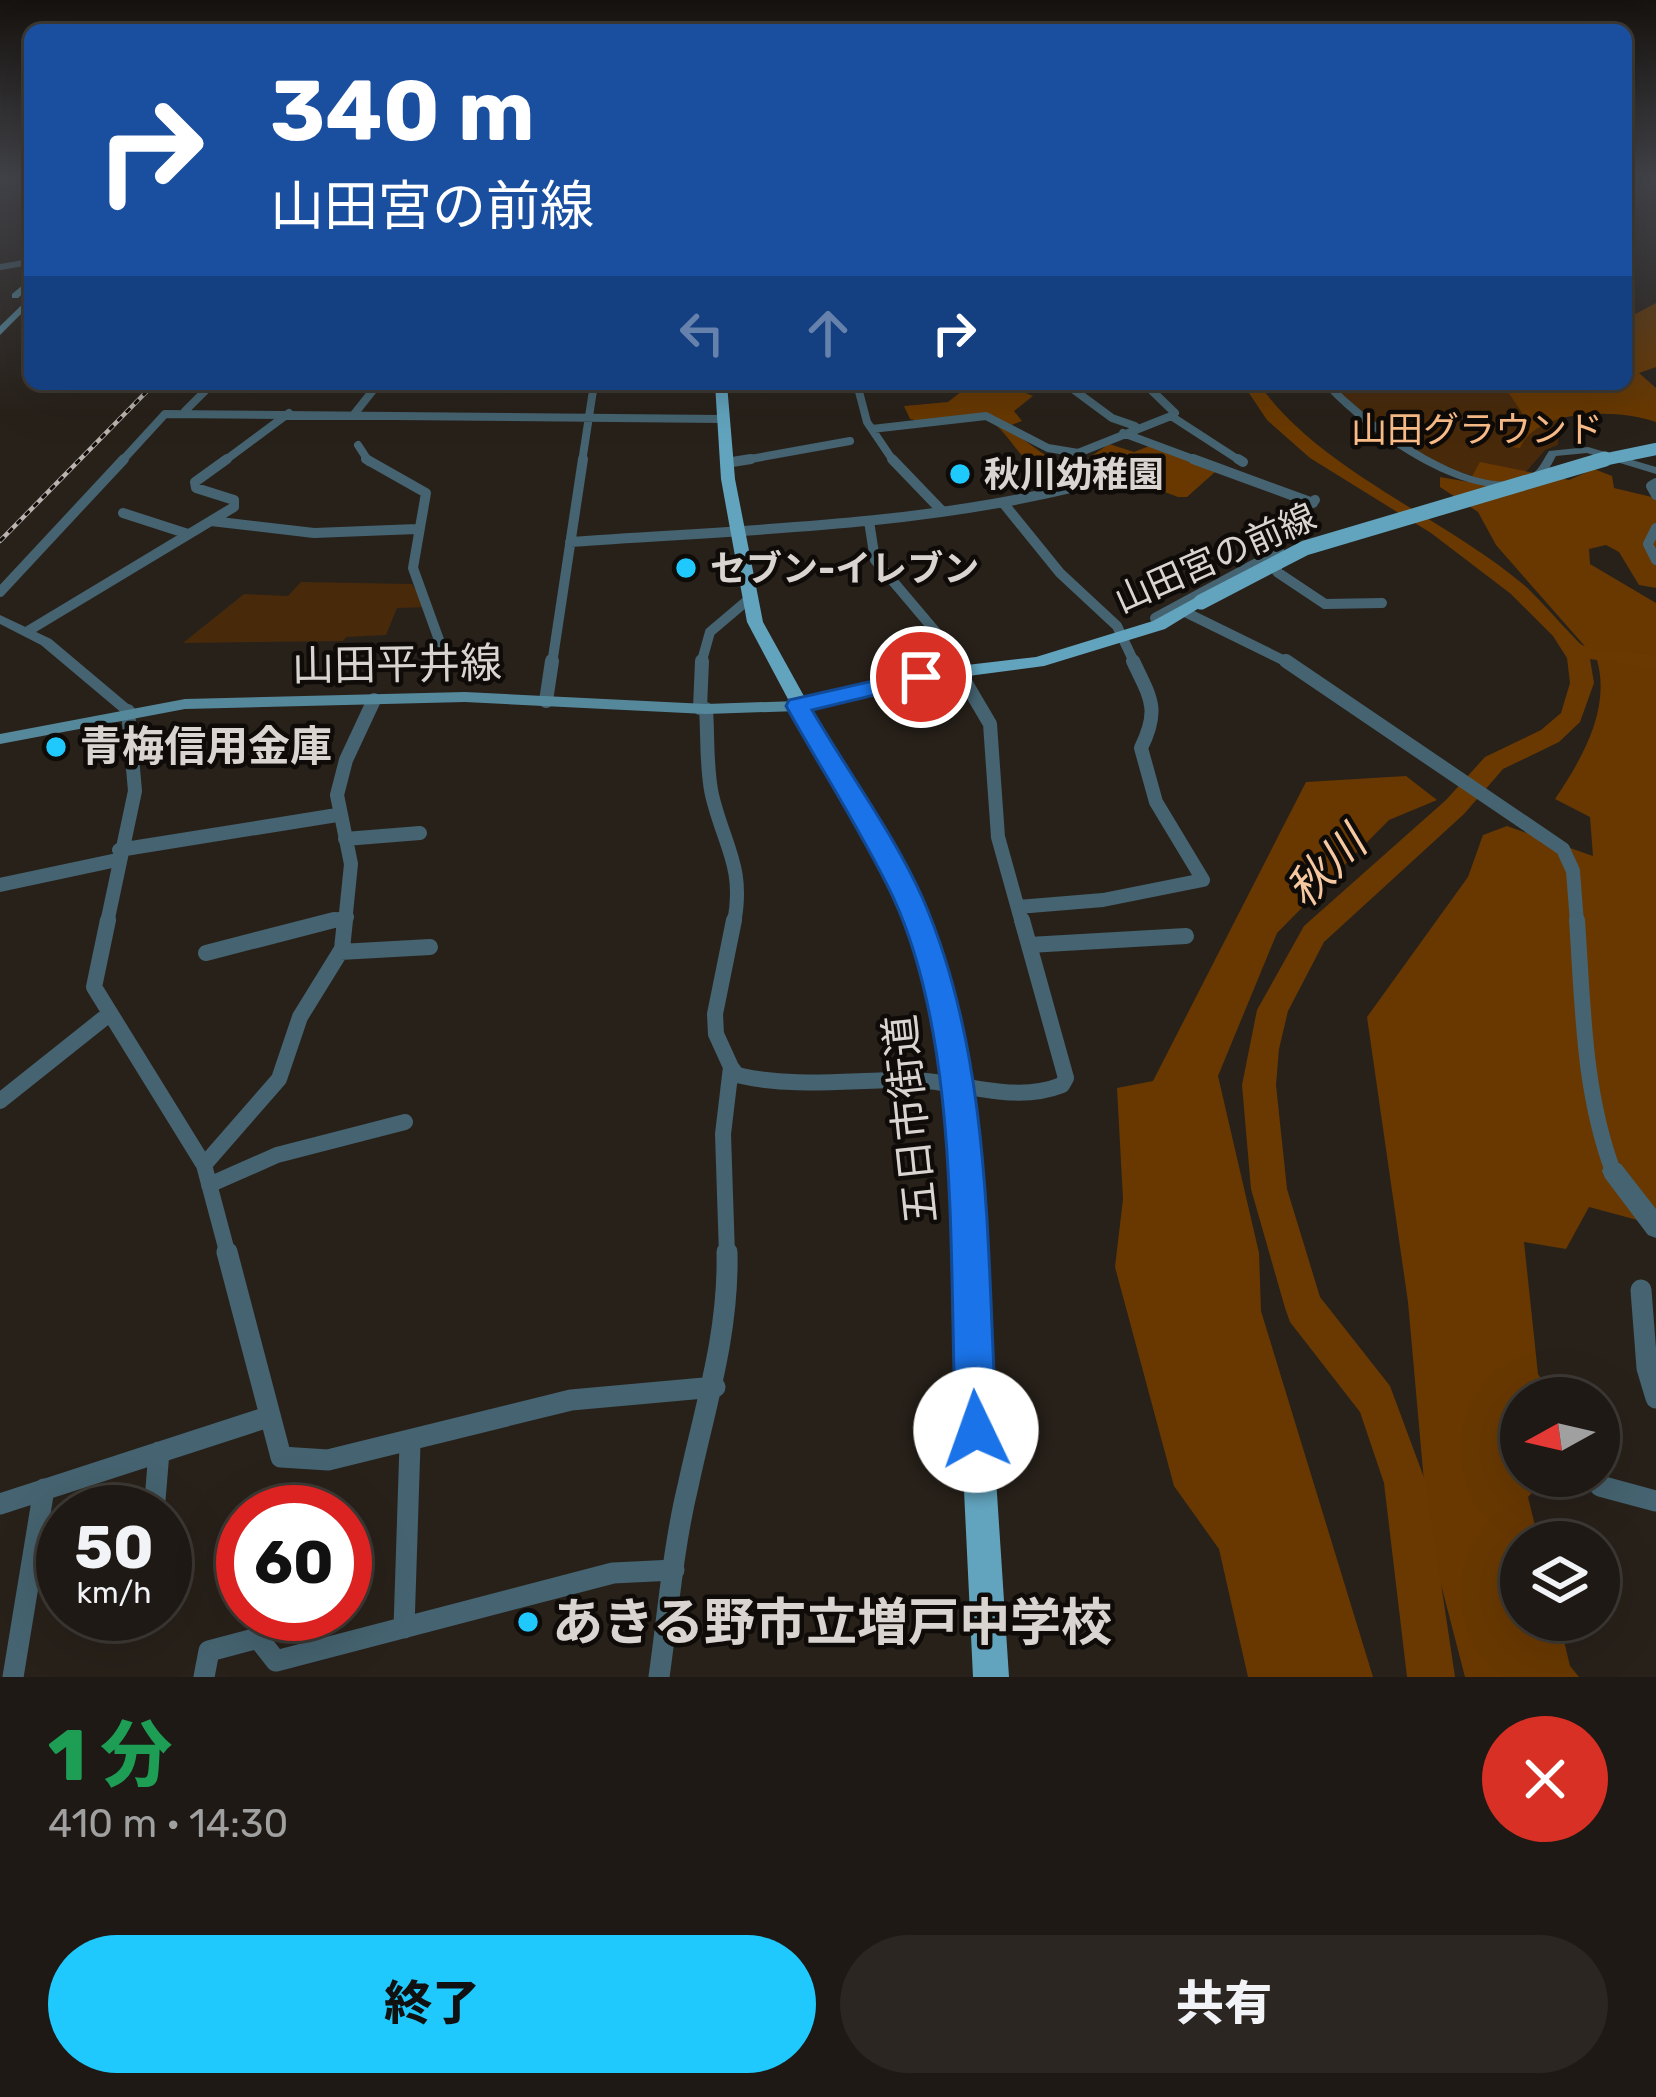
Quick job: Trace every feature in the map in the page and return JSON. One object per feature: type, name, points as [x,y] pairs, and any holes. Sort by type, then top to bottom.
[{"type":"main road","points":[[0,332],[24,305]]},
{"type":"main road","name":"五日市街道","points":[[721,390],[736,529],[748,598],[765,646],[918,923],[948,1022],[957,1086],[991,1677]]},
{"type":"main road","name":"山田宮の前線","points":[[798,706],[907,678],[1024,665],[1122,638],[1159,625],[1299,550],[1598,460],[1656,449]]},
{"type":"main road","name":"山田平井線","points":[[0,739],[128,711],[185,704],[546,700],[703,708],[798,706]]},
{"type":"street","points":[[185,411],[206,390]]},
{"type":"street","points":[[356,413],[373,390]]},
{"type":"street","points":[[546,700],[593,390]]},
{"type":"street","points":[[859,390],[872,429],[896,469],[942,511]]},
{"type":"street","points":[[1074,390],[1112,418],[1135,426]]},
{"type":"street","points":[[872,429],[986,416],[1048,448],[1078,453],[1175,413],[1151,390]]},
{"type":"street","points":[[1334,390],[1385,434],[1464,476],[1524,481],[1539,475],[1552,453],[1569,448],[1656,471]]},
{"type":"street","points":[[28,631],[236,503],[196,488],[196,482],[290,413]]},
{"type":"street","points":[[0,592],[165,414],[721,418]]},
{"type":"street","points":[[1171,416],[1243,462]]},
{"type":"street","points":[[1123,433],[1314,501],[1279,528],[1277,572],[1317,605],[1342,609],[1382,603]]},
{"type":"street","points":[[726,463],[850,441]]},
{"type":"street","points":[[358,445],[371,467],[420,486],[426,494],[417,529],[415,578],[439,620],[443,651]]},
{"type":"street","points":[[570,542],[869,521],[1004,504],[1071,488],[1078,453]]},
{"type":"street","points":[[1656,483],[1651,486],[1656,495]]},
{"type":"street","points":[[1004,504],[1122,638],[1151,699],[1154,721],[1141,748],[1156,802],[1203,880],[1103,900],[1018,907]]},
{"type":"street","points":[[123,513],[188,534]]},
{"type":"street","points":[[211,521],[314,533],[417,529]]},
{"type":"street","points":[[748,598],[724,612],[703,641],[703,708],[712,794],[739,877],[737,917],[715,1014],[716,1034],[731,1067],[736,1075],[775,1082],[938,1081],[973,1091],[1054,1089],[1066,1078],[998,837],[990,724],[960,656],[875,560],[869,521]]},
{"type":"street","points":[[1656,529],[1648,544],[1656,560]]},
{"type":"street","points":[[1159,625],[1155,618],[1279,551]]},
{"type":"street","points":[[1193,607],[1271,651],[1563,849],[1573,872],[1590,1087],[1613,1171],[1656,1227]]},
{"type":"street","points":[[0,620],[28,631],[128,711],[137,776],[94,980],[108,1015],[206,1175],[281,1457],[328,1460],[410,1444],[571,1400],[715,1388]]},
{"type":"street","points":[[206,1175],[279,1079],[300,1017],[340,952],[351,864],[337,814],[346,760],[374,700]]},
{"type":"street","points":[[0,885],[118,855],[337,814]]},
{"type":"street","points":[[345,838],[420,833]]},
{"type":"street","points":[[206,953],[347,916]]},
{"type":"street","points":[[1029,945],[1186,936]]},
{"type":"street","points":[[340,952],[430,947]]},
{"type":"street","points":[[0,1101],[108,1015]]},
{"type":"street","points":[[659,1677],[688,1488],[715,1388],[728,1289],[723,1134],[731,1067]]},
{"type":"street","points":[[206,1175],[405,1122]]},
{"type":"street","points":[[1641,1290],[1647,1369],[1656,1398]]},
{"type":"street","points":[[59,1485],[268,1417]]},
{"type":"street","points":[[404,1628],[410,1444]]},
{"type":"street","points":[[156,1485],[159,1452]]},
{"type":"street","points":[[1620,1491],[1656,1501]]},
{"type":"street","points":[[0,1504],[36,1493]]},
{"type":"street","points":[[14,1677],[36,1540]]},
{"type":"street","points":[[203,1677],[208,1651],[258,1639],[276,1661],[613,1574],[674,1570]]},
{"type":"green space","name":"山田グラウンド","points":[[1339,390],[1533,390],[1560,409],[1558,445],[1545,450],[1525,473],[1483,476],[1460,472],[1399,440]]},
{"type":"green space","points":[[301,582],[412,584],[428,607],[397,608],[386,635],[343,641],[183,643],[244,594],[288,596]]},
{"type":"shaded area","points":[[1656,303],[1656,367],[1639,373],[1656,388],[1656,422],[1602,414],[1561,418],[1529,435],[1520,448],[1511,447],[1524,416],[1507,390],[1632,390],[1632,316]]},
{"type":"shaded area","points":[[963,390],[1018,390],[1033,396],[1014,411],[1022,421],[1006,427],[1056,463],[1038,469],[996,425],[980,416],[910,419],[904,406],[948,402]]},
{"type":"shaded area","points":[[1109,444],[1134,452],[1152,445],[1215,472],[1187,497],[1178,497],[1111,472],[1083,469],[1083,462]]},
{"type":"shaded area","points":[[1480,462],[1569,480],[1594,469],[1612,476],[1614,488],[1656,498],[1656,588],[1639,585],[1619,552],[1606,545],[1589,549],[1590,564],[1656,603],[1656,1225],[1589,1207],[1566,1249],[1524,1242],[1540,1377],[1500,1377],[1500,1497],[1528,1497],[1534,1521],[1500,1521],[1500,1641],[1564,1641],[1570,1666],[1579,1677],[1465,1677],[1429,1538],[1408,1302],[1367,1017],[1468,877],[1483,835],[1507,826],[1593,856],[1590,817],[1555,799],[1584,750],[1597,715],[1597,660],[1496,545],[1478,512],[1440,487],[1440,477],[1469,482]]},
{"type":"shaded area","points":[[1406,776],[1437,800],[1389,820],[1277,933],[1218,1076],[1259,1253],[1261,1311],[1373,1677],[1248,1677],[1219,1549],[1174,1486],[1115,1267],[1123,1199],[1117,1088],[1153,1081],[1306,782]]},
{"type":"waterway","name":"秋川","points":[[1255,390],[1273,416],[1316,454],[1438,529],[1518,590],[1561,632],[1578,658],[1582,683],[1572,716],[1550,736],[1494,763],[1455,807],[1314,934],[1273,1010],[1263,1049],[1259,1085],[1269,1189],[1304,1308],[1376,1400],[1405,1483],[1431,1677]]},
{"type":"waterway","points":[[1573,650],[1656,662]]},
{"type":"railway","points":[[0,541],[148,390]]},
{"type":"place","name":"秋川幼稚園","points":[[960,474]]},
{"type":"place","name":"セブン-イレブン","points":[[686,568]]},
{"type":"place","name":"青梅信用金庫","points":[[56,747]]},
{"type":"place","name":"あきる野市立増戸中学校","points":[[528,1622]]},
{"type":"route","points":[[921,677],[798,706],[908,898],[932,960],[948,1022],[958,1096],[976,1430]]}]
